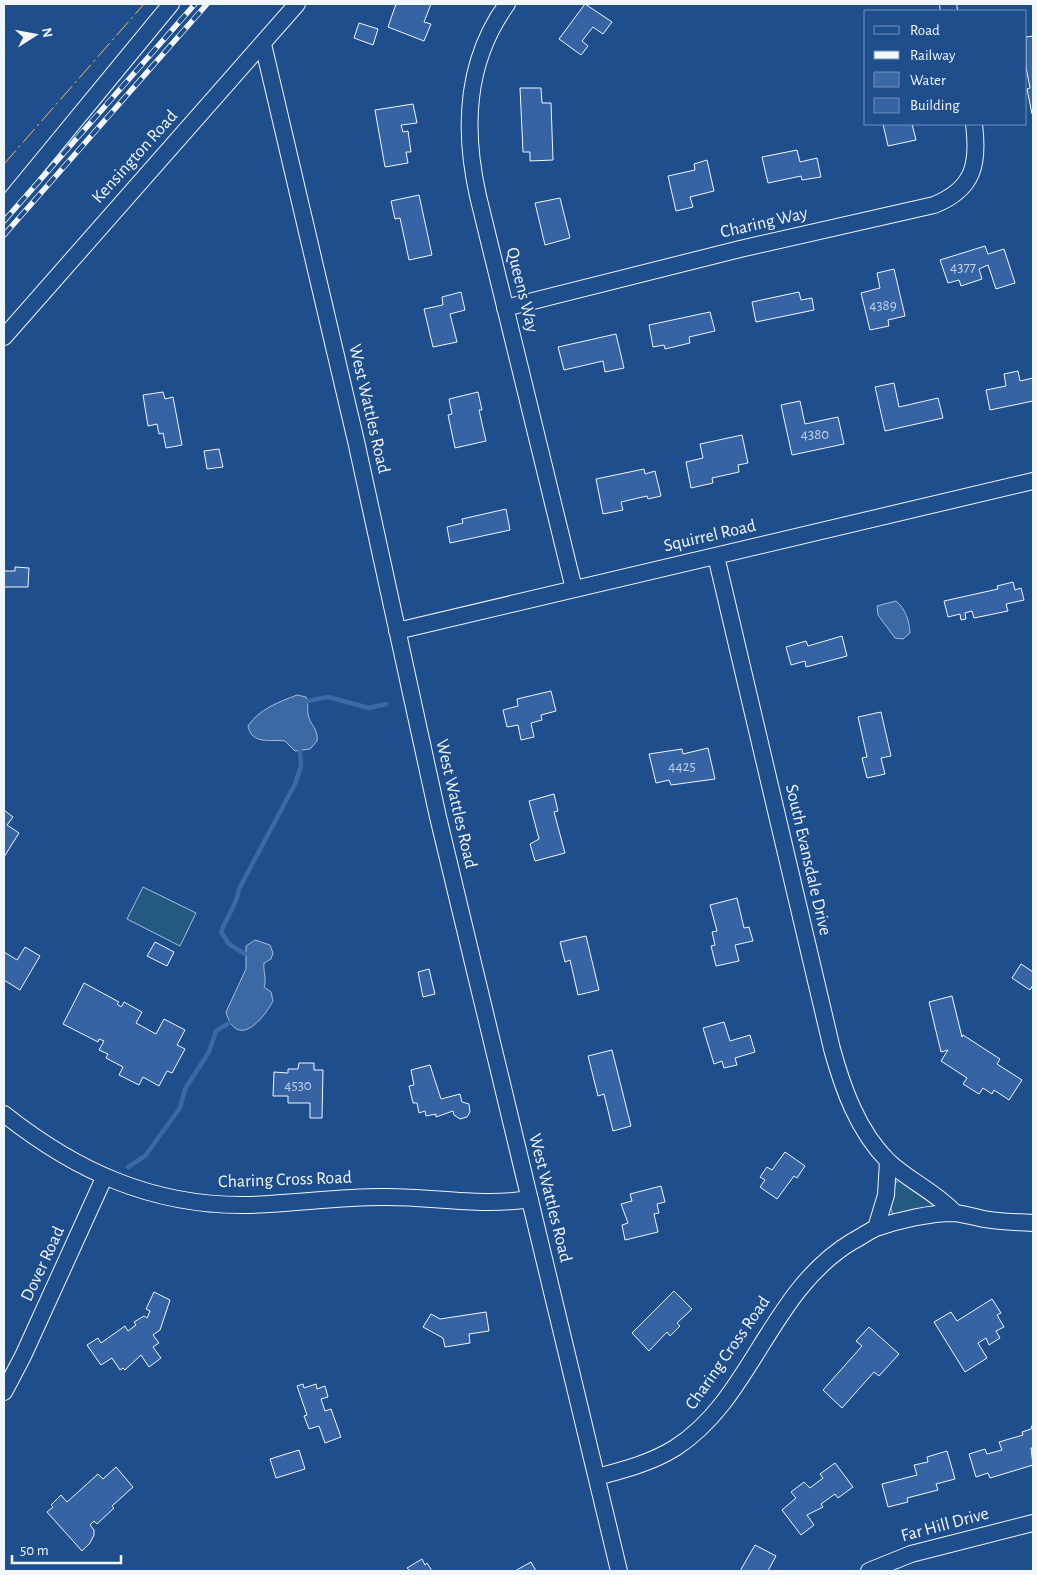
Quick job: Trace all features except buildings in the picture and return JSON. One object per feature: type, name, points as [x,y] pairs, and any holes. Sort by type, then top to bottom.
[{"type":"street","points":[[4,207],[171,4]]},
{"type":"street","name":"Kensington Road","points":[[4,337],[297,4]]},
{"type":"street","name":"Queens Way","points":[[507,4],[488,34],[474,82],[468,136],[473,172],[574,589]]},
{"type":"street","name":"West Wattles Road","points":[[263,44],[356,441],[436,808],[619,1571]]},
{"type":"street","name":"Charing Way","points":[[506,308],[621,278],[942,202],[962,190],[970,178],[975,162],[977,144],[974,125]]},
{"type":"street","name":"Squirrel Road","points":[[397,631],[1033,481]]},
{"type":"street","name":"South Evansdale Drive","points":[[716,556],[838,1072],[854,1113],[888,1161]]},
{"type":"street","name":"Charing Cross Road","points":[[4,1114],[55,1152],[104,1178],[164,1196],[222,1204],[382,1197],[507,1203],[530,1199]]},
{"type":"street","points":[[888,1161],[946,1203],[955,1213]]},
{"type":"street","points":[[876,1228],[886,1195],[888,1161]]},
{"type":"street","name":"Dover Road","points":[[4,1392],[23,1356],[104,1178]]},
{"type":"street","name":"Charing Cross Road","points":[[597,1477],[630,1468],[674,1449],[705,1423],[726,1397],[778,1316],[802,1285],[836,1253],[876,1228],[925,1217],[955,1213],[986,1219],[1033,1223]]},
{"type":"street","name":"Far Hill Drive","points":[[869,1571],[911,1554],[1033,1523]]},
{"type":"shaded area","points":[[143,887],[196,913],[180,946],[127,919]]},
{"type":"shaded area","points":[[901,1179],[936,1205],[935,1208],[893,1214],[891,1198],[896,1182]]},
{"type":"water","points":[[896,601],[905,612],[909,624],[910,633],[903,639],[895,638],[878,615],[877,606]]},
{"type":"water","points":[[297,695],[306,697],[309,718],[317,733],[317,741],[310,749],[295,751],[285,741],[262,740],[253,736],[248,726],[258,715],[283,700]]},
{"type":"water","points":[[255,940],[270,945],[273,953],[271,959],[264,963],[264,987],[271,992],[273,1001],[257,1023],[250,1028],[237,1029],[231,1023],[226,1012],[246,969],[246,946]]},
{"type":"waterway","points":[[308,701],[328,697],[369,708],[386,704]]},
{"type":"waterway","points":[[245,954],[229,944],[221,932],[239,889],[295,784],[301,766],[300,751]]},
{"type":"waterway","points":[[128,1167],[145,1156],[180,1108],[185,1089],[209,1052],[216,1031],[229,1023]]},
{"type":"railway","points":[[4,221],[195,4]]},
{"type":"railway","points":[[4,235],[207,4]]},
{"type":"power","points":[[4,164],[144,4]]}]
